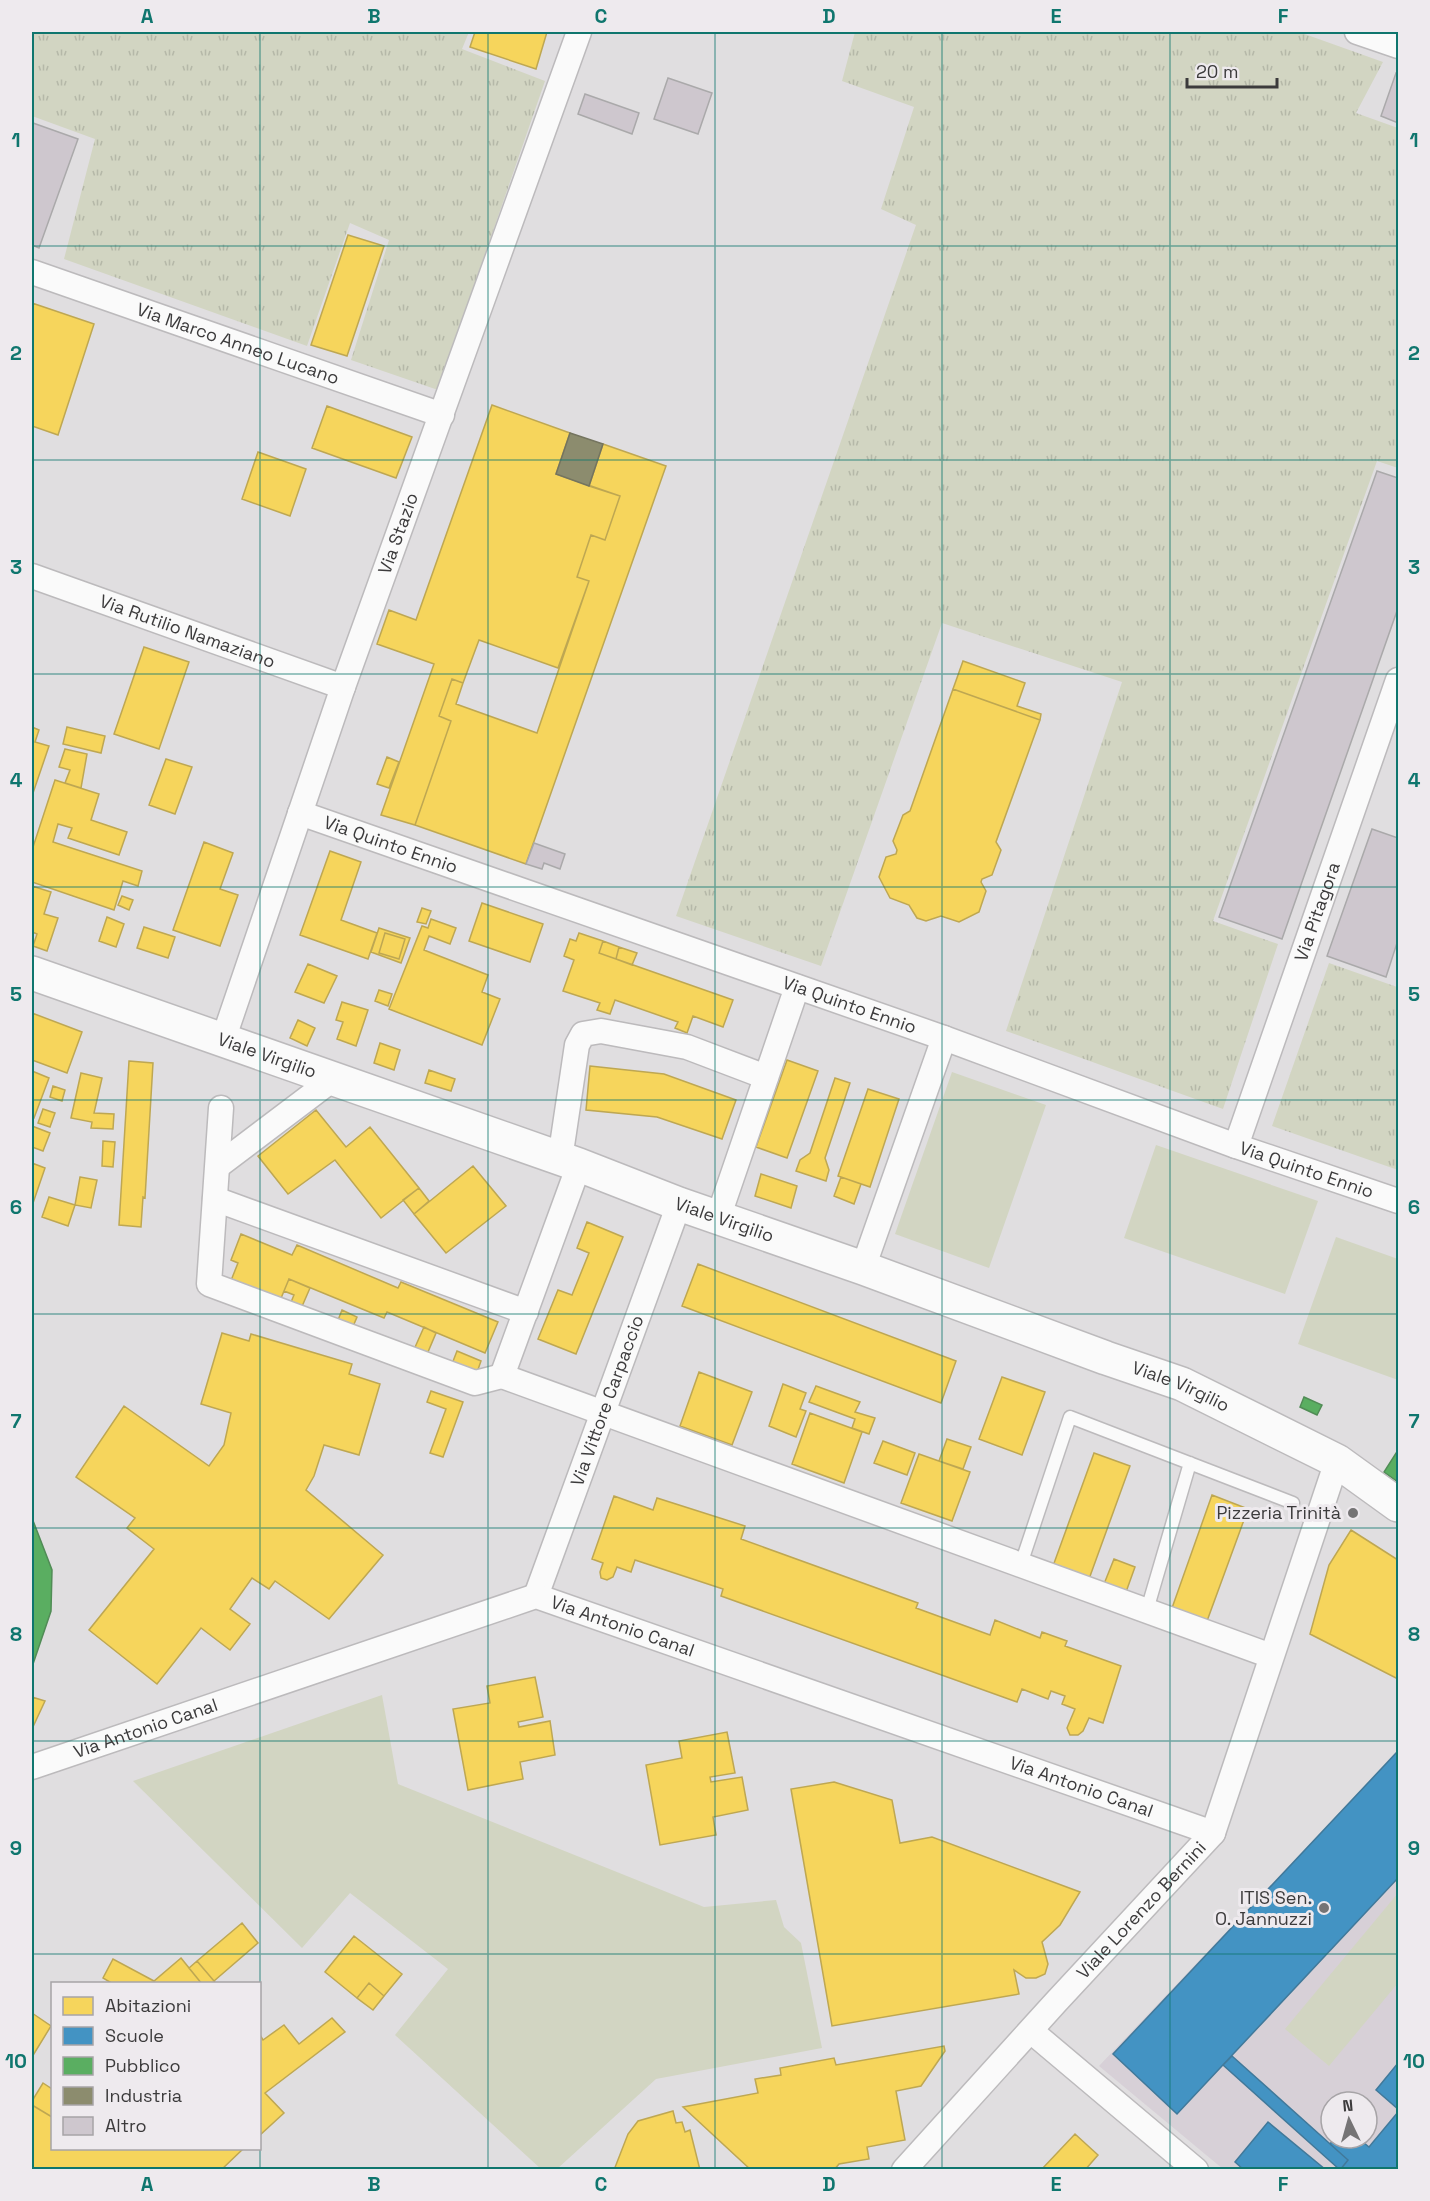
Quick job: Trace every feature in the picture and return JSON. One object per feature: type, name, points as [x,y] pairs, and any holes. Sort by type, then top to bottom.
[{"type":"street","name":"Via Stazio","points":[[224,1040],[344,687],[579,32]]},
{"type":"street","points":[[1357,32],[1398,46]]},
{"type":"street","name":"Via Marco Anneo Lucano","points":[[32,272],[442,415]]},
{"type":"street","name":"Via Rutilio Namaziano","points":[[32,576],[344,687]]},
{"type":"street","name":"Via Pitagora","points":[[1236,1146],[1398,680]]},
{"type":"street","name":"Via Quinto Ennio","points":[[300,813],[944,1038],[1236,1146],[1398,1201]]},
{"type":"street","name":"Viale Virgilio","points":[[32,973],[569,1162],[679,1204],[1182,1384],[1337,1461],[1398,1505]]},
{"type":"street","points":[[718,1218],[796,987]]},
{"type":"street","points":[[502,1376],[526,1312],[569,1162],[577,1045],[584,1034],[601,1031],[687,1047],[766,1077]]},
{"type":"street","points":[[863,1268],[944,1038]]},
{"type":"street","points":[[218,1166],[333,1079]]},
{"type":"street","points":[[222,1108],[209,1284],[475,1383],[502,1376],[1271,1656]]},
{"type":"street","points":[[215,1199],[526,1312]]},
{"type":"street","name":"Via Vittore Carpaccio","points":[[536,1596],[679,1204]]},
{"type":"street","name":"Viale Lorenzo Bernini","points":[[904,2169],[1213,1833],[1337,1461]]},
{"type":"street","name":"Via Antonio Canal","points":[[32,1767],[536,1596],[1213,1833]]},
{"type":"street","points":[[1031,2031],[1196,2169]]},
{"type":"lane","points":[[1021,1564],[1070,1417],[1293,1503]]},
{"type":"lane","points":[[1146,1610],[1191,1463]]},
{"type":"shaded area","name":"ITIS Sen. O. Jannuzzi","points":[[1398,1751],[1398,2169],[1223,2169],[1099,2066]]},
{"type":"green space","points":[[32,32],[469,32],[462,49],[545,81],[438,390],[351,360],[389,240],[350,223],[307,346],[64,259],[95,139],[32,116]]},
{"type":"green space","points":[[855,32],[1299,32],[1383,62],[1356,113],[1398,128],[1398,468],[1377,461],[1213,921],[1278,944],[1223,1109],[1006,1031],[1122,682],[942,623],[821,966],[676,916],[916,225],[881,209],[914,107],[842,81]]},
{"type":"green space","points":[[1329,963],[1397,987],[1398,983],[1398,1170],[1272,1126]]},
{"type":"green space","points":[[952,1072],[1046,1105],[989,1268],[895,1234]]},
{"type":"green space","points":[[1156,1145],[1318,1201],[1285,1294],[1124,1238]]},
{"type":"green space","points":[[1336,1237],[1398,1259],[1398,1380],[1298,1344]]},
{"type":"green space","points":[[382,1695],[398,1784],[704,1907],[776,1900],[784,1927],[801,1943],[822,2048],[656,2079],[557,2169],[541,2169],[395,2035],[448,1969],[350,1893],[302,1948],[133,1781]]},
{"type":"green space","points":[[1398,1893],[1398,1983],[1329,2066],[1285,2029]]},
{"type":"building: Abitazioni","points":[[475,32],[547,32],[536,69],[470,47]]},
{"type":"building: Abitazioni","points":[[348,235],[384,246],[347,356],[311,345]]},
{"type":"building: Abitazioni","points":[[32,303],[94,324],[58,435],[32,426]]},
{"type":"building: Abitazioni","points":[[492,405],[570,433],[556,474],[620,496],[605,540],[591,535],[577,577],[589,581],[558,668],[479,640],[463,683],[452,679],[439,716],[451,721],[415,825],[381,815],[434,664],[377,644],[389,610],[416,620]]},
{"type":"building: Abitazioni","points":[[327,406],[412,437],[396,478],[312,448]]},
{"type":"building: Abitazioni","points":[[603,444],[666,466],[526,864],[415,825],[451,721],[439,716],[452,679],[463,683],[456,704],[537,733],[589,581],[577,577],[591,535],[605,540],[620,496],[589,486]]},
{"type":"building: Abitazioni","points":[[258,452],[306,469],[290,516],[242,499]]},
{"type":"building: Abitazioni","points":[[144,647],[189,662],[159,749],[114,734]]},
{"type":"building: Abitazioni","points":[[963,661],[1025,683],[1017,706],[1041,714],[1040,720],[953,689]]},
{"type":"building: Abitazioni","points":[[953,689],[1040,720],[996,842],[1001,850],[992,875],[982,879],[981,882],[986,891],[979,912],[959,922],[941,916],[926,921],[917,918],[909,905],[890,898],[879,877],[886,857],[896,854],[897,850],[893,841],[903,815],[910,811]]},
{"type":"building: Abitazioni","points":[[32,727],[39,730],[35,742],[49,746],[32,796]]},
{"type":"building: Abitazioni","points":[[67,727],[105,736],[101,753],[63,744]]},
{"type":"building: Abitazioni","points":[[65,749],[87,754],[81,788],[65,783],[70,770],[59,767]]},
{"type":"building: Abitazioni","points":[[387,757],[399,762],[389,788],[377,784]]},
{"type":"building: Abitazioni","points":[[166,759],[192,767],[175,814],[149,805]]},
{"type":"building: Abitazioni","points":[[55,780],[99,794],[91,820],[127,832],[119,855],[68,838],[72,828],[58,824],[53,842],[142,871],[138,886],[123,881],[114,910],[32,882],[32,850]]},
{"type":"building: Abitazioni","points":[[204,842],[233,853],[220,889],[238,895],[220,946],[173,930]]},
{"type":"building: Abitazioni","points":[[330,851],[361,862],[341,920],[377,933],[368,959],[300,935]]},
{"type":"building: Abitazioni","points":[[32,886],[51,892],[44,914],[58,918],[47,951],[33,946],[37,934],[32,932]]},
{"type":"building: Abitazioni","points":[[122,896],[133,900],[129,910],[118,905]]},
{"type":"building: Abitazioni","points":[[482,903],[543,924],[530,962],[469,941]]},
{"type":"building: Abitazioni","points":[[422,908],[431,911],[426,924],[417,922]]},
{"type":"building: Abitazioni","points":[[107,917],[124,924],[116,947],[99,941]]},
{"type":"building: Abitazioni","points":[[431,919],[456,928],[450,944],[429,936],[424,950],[488,975],[482,992],[500,999],[482,1045],[389,1009],[422,926],[428,928]]},
{"type":"building: Abitazioni","points":[[144,927],[175,937],[168,958],[137,948]]},
{"type":"building: Abitazioni","points":[[379,928],[410,938],[401,963],[371,952]],"holes":[[[385,933],[405,939],[399,959],[379,953]]]},
{"type":"building: Abitazioni","points":[[385,933],[405,939],[399,959],[379,953]]},
{"type":"building: Abitazioni","points":[[579,933],[603,941],[599,953],[733,1000],[723,1027],[693,1016],[687,1033],[675,1028],[678,1022],[615,1000],[610,1014],[597,1010],[600,1003],[563,991],[574,960],[564,956],[570,939],[576,941]]},
{"type":"building: Abitazioni","points":[[603,941],[619,947],[616,959],[599,953]]},
{"type":"building: Abitazioni","points":[[619,947],[637,953],[632,965],[616,959]]},
{"type":"building: Abitazioni","points":[[308,964],[337,976],[324,1003],[295,992]]},
{"type":"building: Abitazioni","points":[[379,990],[392,994],[388,1006],[375,1001]]},
{"type":"building: Abitazioni","points":[[342,1002],[368,1010],[356,1046],[337,1039],[343,1022],[336,1020]]},
{"type":"building: Abitazioni","points":[[32,1013],[82,1032],[67,1073],[32,1060]]},
{"type":"building: Abitazioni","points":[[298,1020],[315,1028],[307,1046],[290,1038]]},
{"type":"building: Abitazioni","points":[[380,1043],[400,1050],[394,1070],[374,1063]]},
{"type":"building: Abitazioni","points":[[787,1060],[818,1071],[787,1158],[756,1147]]},
{"type":"building: Abitazioni","points":[[129,1061],[153,1063],[145,1198],[143,1197],[141,1227],[119,1225]]},
{"type":"building: Abitazioni","points":[[590,1066],[664,1074],[736,1100],[722,1139],[657,1117],[586,1110]]},
{"type":"building: Abitazioni","points":[[429,1070],[455,1079],[451,1091],[425,1083]]},
{"type":"building: Abitazioni","points":[[32,1071],[49,1078],[34,1118],[32,1117]]},
{"type":"building: Abitazioni","points":[[81,1073],[102,1078],[94,1113],[114,1114],[113,1129],[91,1128],[92,1122],[71,1118]]},
{"type":"building: Abitazioni","points":[[835,1078],[850,1083],[825,1158],[829,1170],[826,1181],[796,1171],[800,1160],[810,1153]]},
{"type":"building: Abitazioni","points":[[53,1086],[65,1090],[62,1101],[50,1097]]},
{"type":"building: Abitazioni","points":[[868,1089],[899,1099],[870,1187],[838,1176]]},
{"type":"building: Abitazioni","points":[[43,1109],[55,1113],[50,1127],[38,1123]]},
{"type":"building: Abitazioni","points":[[316,1110],[346,1147],[370,1127],[419,1188],[381,1218],[335,1160],[288,1194],[258,1156]]},
{"type":"building: Abitazioni","points":[[32,1126],[50,1133],[43,1151],[32,1147]]},
{"type":"building: Abitazioni","points":[[103,1141],[115,1142],[113,1167],[102,1166]]},
{"type":"building: Abitazioni","points":[[32,1163],[45,1168],[33,1203],[32,1202]]},
{"type":"building: Abitazioni","points":[[473,1166],[506,1206],[446,1253],[414,1214]]},
{"type":"building: Abitazioni","points":[[761,1174],[797,1186],[791,1208],[755,1196]]},
{"type":"building: Abitazioni","points":[[80,1177],[97,1180],[91,1208],[75,1205]]},
{"type":"building: Abitazioni","points":[[841,1177],[861,1184],[854,1204],[834,1196]]},
{"type":"building: Abitazioni","points":[[419,1188],[429,1201],[414,1214],[403,1200]]},
{"type":"building: Abitazioni","points":[[49,1197],[75,1205],[68,1226],[42,1217]]},
{"type":"building: Abitazioni","points":[[587,1222],[623,1237],[576,1354],[538,1339],[558,1290],[572,1295],[589,1253],[577,1248]]},
{"type":"building: Abitazioni","points":[[241,1234],[292,1255],[297,1245],[398,1288],[401,1282],[498,1322],[485,1353],[387,1312],[384,1318],[289,1279],[279,1303],[230,1283],[238,1263],[231,1260]]},
{"type":"building: Abitazioni","points":[[698,1264],[956,1361],[941,1403],[682,1306]]},
{"type":"building: Abitazioni","points":[[289,1279],[310,1288],[300,1311],[289,1307],[294,1295],[284,1291]]},
{"type":"building: Abitazioni","points":[[342,1310],[357,1317],[351,1331],[336,1325]]},
{"type":"building: Abitazioni","points":[[424,1327],[436,1333],[425,1359],[412,1354]]},
{"type":"building: Abitazioni","points":[[222,1333],[249,1341],[251,1334],[352,1364],[349,1374],[380,1384],[359,1455],[324,1445],[314,1476],[306,1490],[383,1555],[329,1619],[275,1581],[269,1589],[252,1578],[230,1609],[250,1624],[230,1650],[201,1628],[157,1684],[89,1630],[154,1549],[127,1528],[135,1518],[76,1477],[124,1406],[209,1466],[224,1445],[231,1413],[201,1404]]},
{"type":"building: Abitazioni","points":[[457,1351],[481,1361],[475,1378],[450,1369]]},
{"type":"building: Abitazioni","points":[[699,1372],[752,1392],[732,1445],[680,1426]]},
{"type":"building: Abitazioni","points":[[1002,1377],[1045,1392],[1022,1455],[979,1439]]},
{"type":"building: Abitazioni","points":[[783,1384],[806,1393],[800,1409],[806,1411],[796,1437],[769,1426]]},
{"type":"building: Abitazioni","points":[[816,1386],[860,1402],[855,1412],[875,1418],[869,1434],[852,1428],[855,1419],[809,1402]]},
{"type":"building: Abitazioni","points":[[431,1391],[463,1402],[443,1457],[430,1453],[446,1409],[427,1402]]},
{"type":"building: Abitazioni","points":[[810,1413],[862,1432],[844,1483],[792,1464]]},
{"type":"building: Abitazioni","points":[[947,1439],[971,1447],[963,1469],[939,1461]]},
{"type":"building: Abitazioni","points":[[883,1441],[915,1453],[907,1475],[874,1463]]},
{"type":"building: Abitazioni","points":[[1094,1453],[1130,1466],[1089,1579],[1053,1566]]},
{"type":"building: Abitazioni","points":[[919,1454],[970,1472],[952,1521],[901,1503]]},
{"type":"building: Abitazioni","points":[[1212,1495],[1248,1509],[1207,1621],[1172,1608]]},
{"type":"building: Abitazioni","points":[[614,1496],[653,1510],[657,1498],[745,1526],[741,1539],[918,1603],[916,1608],[990,1635],[995,1620],[1040,1638],[1042,1632],[1067,1641],[1065,1646],[1121,1666],[1103,1723],[1089,1718],[1083,1731],[1078,1735],[1070,1735],[1067,1728],[1075,1709],[1062,1704],[1065,1696],[1051,1691],[1048,1699],[1022,1689],[1017,1702],[721,1596],[723,1589],[635,1560],[631,1572],[617,1567],[613,1577],[607,1580],[601,1578],[603,1563],[592,1559]]},
{"type":"building: Abitazioni","points":[[1351,1530],[1398,1560],[1398,1679],[1310,1634],[1329,1565]]},
{"type":"building: Abitazioni","points":[[1114,1559],[1135,1567],[1126,1592],[1104,1584]]},
{"type":"building: Abitazioni","points":[[535,1677],[543,1717],[518,1722],[519,1727],[550,1721],[555,1755],[520,1762],[523,1779],[468,1790],[453,1709],[490,1703],[487,1686]]},
{"type":"building: Abitazioni","points":[[32,1697],[45,1701],[32,1729]]},
{"type":"building: Abitazioni","points":[[727,1732],[735,1773],[710,1777],[711,1782],[742,1777],[748,1810],[713,1817],[716,1835],[660,1845],[646,1765],[682,1758],[679,1741]]},
{"type":"building: Abitazioni","points":[[834,1782],[892,1800],[900,1843],[932,1837],[1080,1892],[1060,1925],[1042,1942],[1048,1964],[1045,1974],[1036,1978],[1026,1978],[1014,1970],[1019,1994],[832,2026],[791,1789]]},
{"type":"building: Abitazioni","points":[[242,1923],[258,1943],[214,1981],[197,1961]]},
{"type":"building: Abitazioni","points":[[354,1936],[402,1974],[384,1996],[369,1983],[357,1998],[325,1972]]},
{"type":"building: Abitazioni","points":[[181,1958],[200,1982],[110,1982],[103,1978],[113,1959],[154,1981]]},
{"type":"building: Abitazioni","points":[[197,1961],[214,1982],[200,1982],[189,1968]]},
{"type":"building: Abitazioni","points":[[369,1983],[384,1996],[373,2010],[357,1998]]},
{"type":"building: Abitazioni","points":[[32,2013],[51,2026],[32,2057]]},
{"type":"building: Abitazioni","points":[[332,2018],[345,2032],[265,2093],[284,2113],[261,2134],[261,2037],[263,2040],[284,2025],[299,2044]]},
{"type":"building: Abitazioni","points":[[944,2046],[945,2051],[921,2086],[896,2091],[905,2140],[867,2147],[869,2159],[839,2164],[834,2170],[751,2170],[683,2107],[758,2093],[755,2079],[781,2075],[780,2068],[834,2058],[836,2065]]},
{"type":"building: Abitazioni","points":[[43,2083],[51,2088],[51,2116],[32,2105]]},
{"type":"building: Abitazioni","points":[[32,2105],[51,2116],[51,2150],[242,2150],[221,2170],[32,2170]]},
{"type":"building: Abitazioni","points":[[673,2111],[676,2123],[682,2122],[685,2132],[690,2130],[700,2170],[614,2170],[628,2134],[638,2121]]},
{"type":"building: Abitazioni","points":[[1075,2134],[1098,2155],[1085,2170],[1041,2170]]},
{"type":"building: Scuole","points":[[1398,1751],[1398,1878],[1177,2114],[1113,2054]]},
{"type":"building: Scuole","points":[[1232,2056],[1319,2134],[1319,2150],[1337,2150],[1348,2160],[1340,2170],[1223,2065]]},
{"type":"building: Scuole","points":[[1398,2063],[1398,2109],[1379,2093],[1379,2090],[1376,2090]]},
{"type":"building: Scuole","points":[[1398,2112],[1398,2170],[1340,2170],[1348,2160],[1337,2150],[1379,2150],[1379,2135]]},
{"type":"building: Scuole","points":[[1268,2122],[1326,2170],[1244,2170],[1235,2162]]},
{"type":"building: Pubblico","points":[[1304,1397],[1322,1405],[1317,1415],[1300,1407]]},
{"type":"building: Pubblico","points":[[1398,1450],[1398,1482],[1384,1472]]},
{"type":"building: Pubblico","points":[[32,1518],[52,1570],[51,1611],[32,1667]]},
{"type":"building: Industria","points":[[570,433],[603,444],[589,486],[556,474]]},
{"type":"building: Altro","points":[[1396,73],[1398,74],[1398,123],[1381,116]]},
{"type":"building: Altro","points":[[668,78],[712,93],[698,134],[654,119]]},
{"type":"building: Altro","points":[[585,94],[639,113],[632,134],[578,114]]},
{"type":"building: Altro","points":[[33,123],[78,139],[39,248],[32,245]]},
{"type":"building: Altro","points":[[1377,471],[1398,478],[1398,608],[1282,939],[1219,917]]},
{"type":"building: Altro","points":[[1372,829],[1398,838],[1398,940],[1386,977],[1327,956]]},
{"type":"building: Altro","points":[[534,843],[565,854],[560,869],[544,863],[542,869],[526,864]]},
{"type":"place","name":"Pizzeria Trinità","points":[[1353,1513]]},
{"type":"place","name":"ITIS Sen. O. Jannuzzi","points":[[1324,1908]]}]
